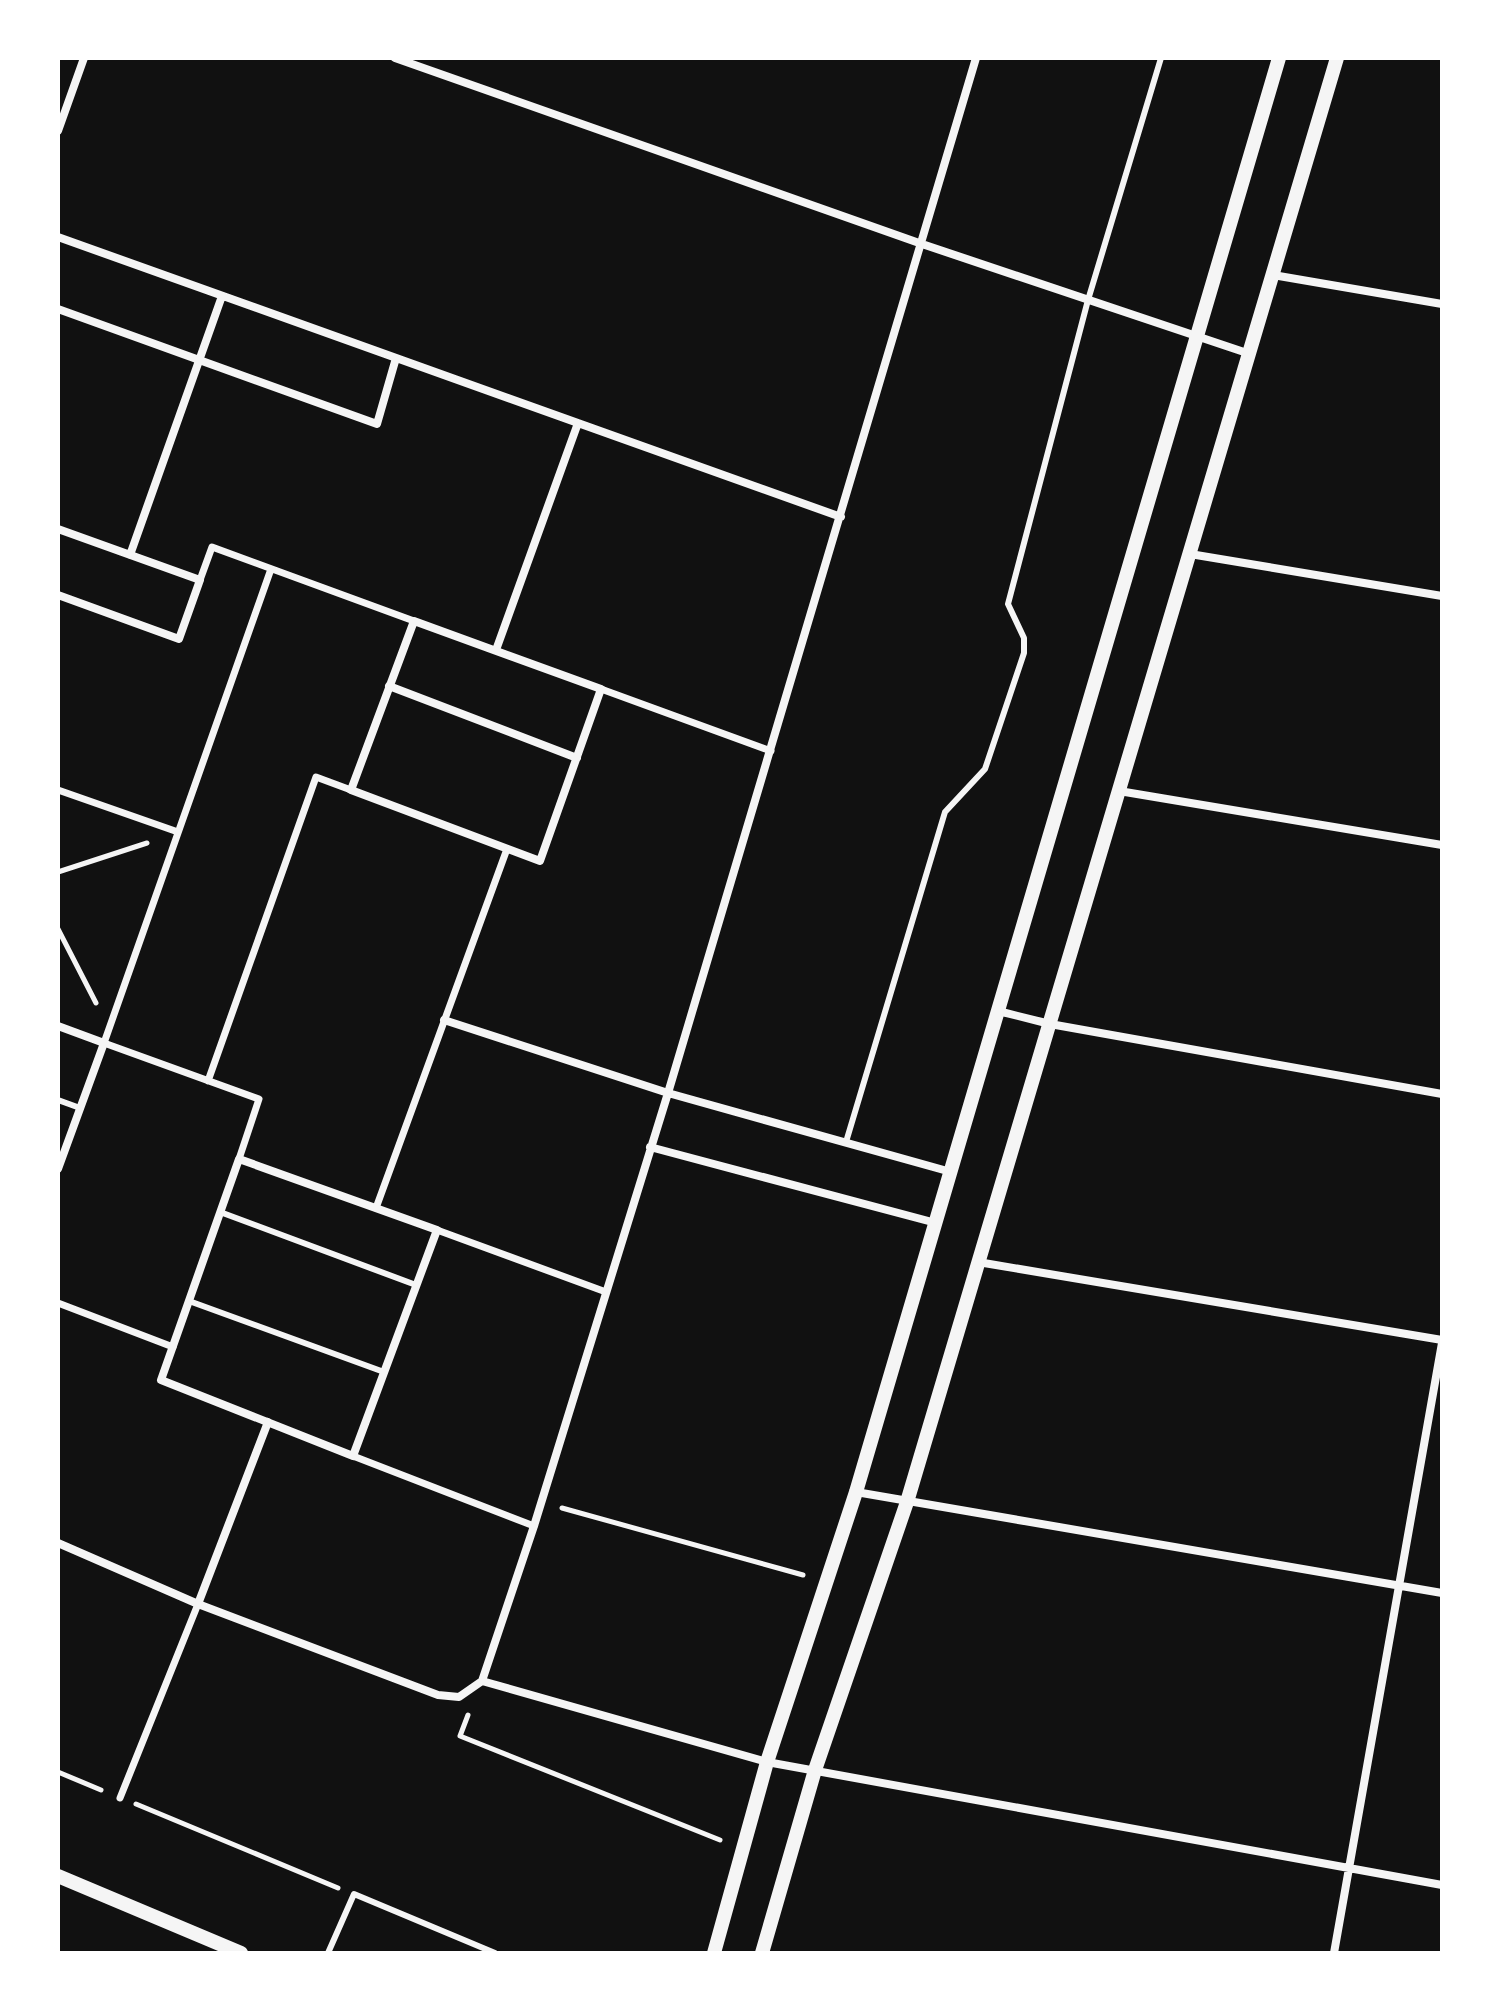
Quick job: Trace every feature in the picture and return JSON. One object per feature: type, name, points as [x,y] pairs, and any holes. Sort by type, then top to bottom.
[{"type":"street","points":[[58,131],[84,58]]},
{"type":"street","points":[[395,58],[922,244],[1250,354]]},
{"type":"street","points":[[58,1543],[198,1604],[438,1695],[459,1697],[482,1681],[542,1503],[668,1093],[976,58]]},
{"type":"street","points":[[714,1953],[767,1762],[856,1492],[1279,58]]},
{"type":"street","points":[[762,1953],[815,1770],[907,1502],[1337,58]]},
{"type":"street","points":[[58,237],[841,517]]},
{"type":"street","points":[[1273,275],[1442,304]]},
{"type":"street","points":[[130,555],[222,296]]},
{"type":"street","points":[[58,309],[377,424],[396,358]]},
{"type":"street","points":[[496,650],[578,423]]},
{"type":"street","points":[[58,529],[200,580]]},
{"type":"street","points":[[58,595],[179,639],[212,547],[771,751]]},
{"type":"street","points":[[1190,554],[1442,596]]},
{"type":"street","points":[[58,1169],[271,569]]},
{"type":"street","points":[[351,790],[414,621]]},
{"type":"street","points":[[389,686],[577,758]]},
{"type":"street","points":[[208,1081],[316,777],[540,861],[601,689]]},
{"type":"street","points":[[58,790],[178,832]]},
{"type":"street","points":[[1119,791],[1442,845]]},
{"type":"street","points":[[376,1208],[507,849]]},
{"type":"street","points":[[998,1011],[1050,1024],[1442,1094]]},
{"type":"street","points":[[444,1020],[668,1093],[951,1172]]},
{"type":"street","points":[[58,1026],[259,1099],[161,1380],[534,1526]]},
{"type":"street","points":[[650,1147],[936,1223]]},
{"type":"street","points":[[239,1159],[606,1292]]},
{"type":"street","points":[[353,1456],[437,1230]]},
{"type":"street","points":[[978,1262],[1442,1342],[1334,1953]]},
{"type":"street","points":[[58,1303],[173,1347]]},
{"type":"street","points":[[120,1798],[268,1422]]},
{"type":"street","points":[[856,1492],[1442,1593]]},
{"type":"street","points":[[482,1681],[767,1762],[1442,1885]]},
{"type":"street","points":[[58,1876],[241,1953]]},
{"type":"lane","points":[[846,1142],[945,812],[985,769],[1024,653],[1024,638],[1008,604],[1088,300],[1161,58]]},
{"type":"lane","points":[[58,1100],[80,1108]]},
{"type":"lane","points":[[220,1212],[416,1285]]},
{"type":"lane","points":[[189,1301],[384,1372]]},
{"type":"lane","points":[[328,1953],[354,1894],[495,1953]]},
{"type":"path","points":[[58,872],[178,832]]},
{"type":"path","points":[[58,929],[96,1004],[115,1011]]},
{"type":"path","points":[[542,1503],[827,1582]]},
{"type":"path","points":[[482,1681],[460,1736],[743,1849]]},
{"type":"path","points":[[58,1772],[354,1894]]}]
